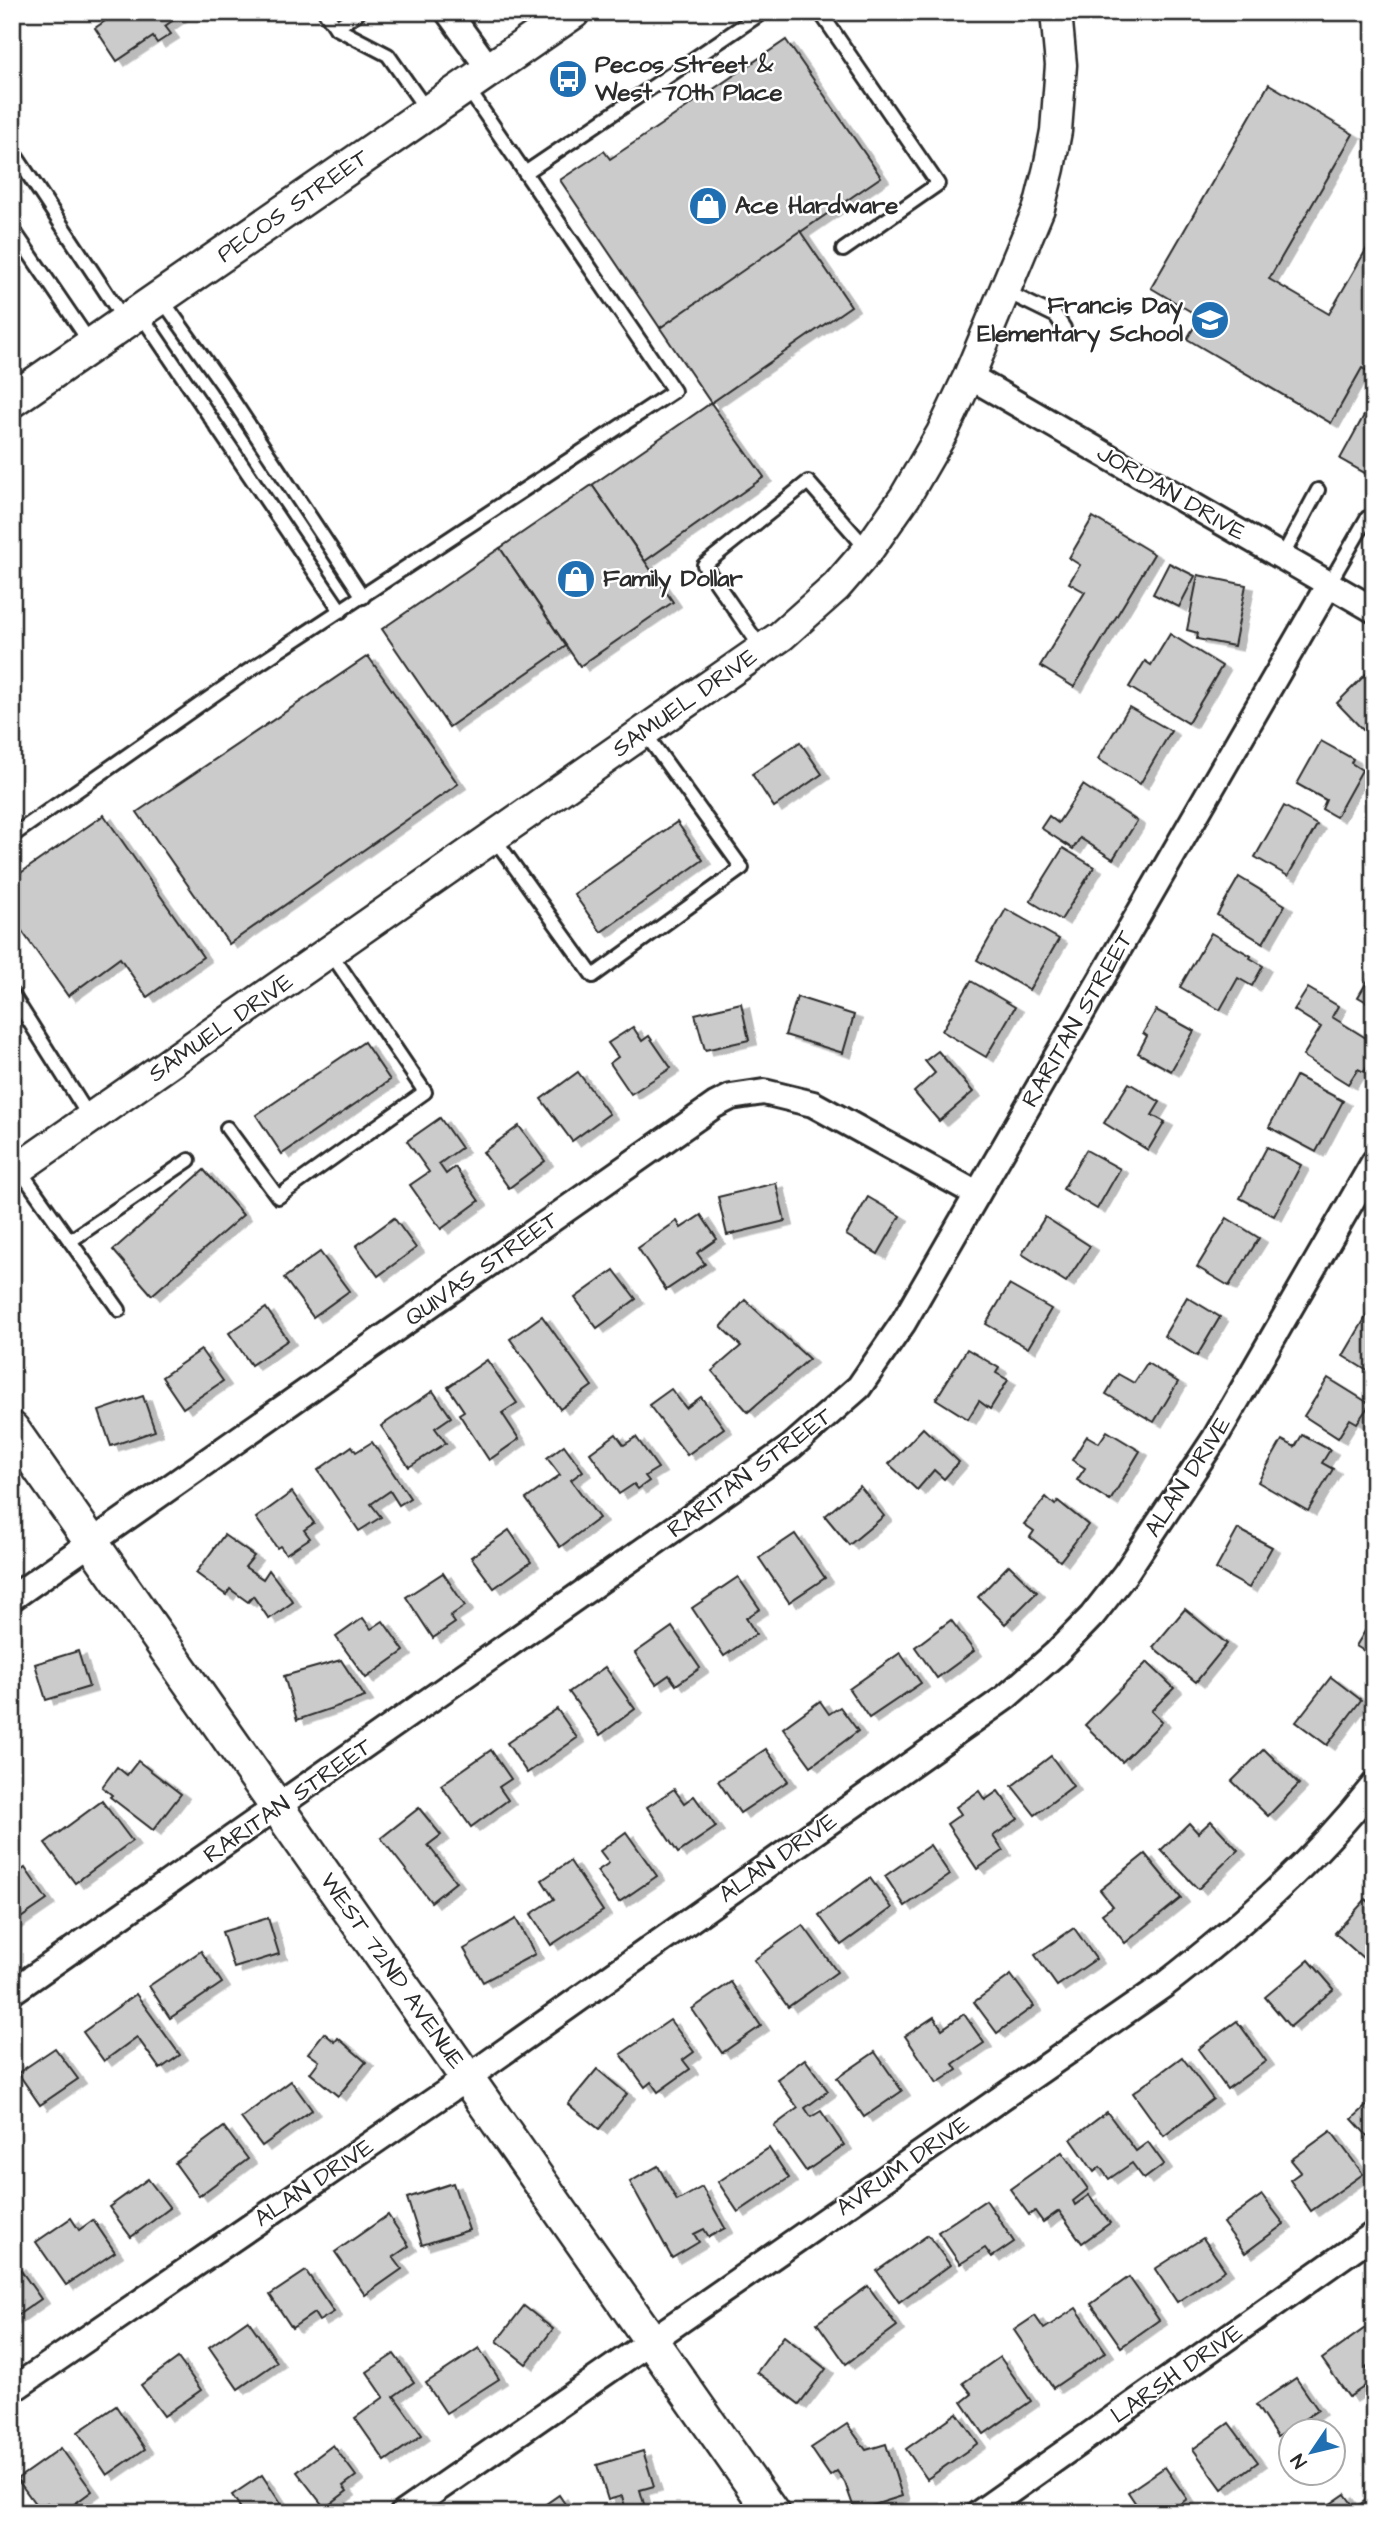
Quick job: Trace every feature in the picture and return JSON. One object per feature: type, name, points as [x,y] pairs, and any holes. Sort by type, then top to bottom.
[{"type":"main road","name":"PECOS STREET","points":[[12,400],[573,12]]},
{"type":"main road","name":"WEST 72ND AVENUE","points":[[12,1429],[772,2513]]},
{"type":"street","points":[[448,12],[478,78]]},
{"type":"street","name":"SAMUEL DRIVE","points":[[15,1171],[781,636],[836,587],[868,550],[905,498],[942,433],[969,376],[1039,208],[1056,131],[1060,65],[1056,12]]},
{"type":"street","name":"JORDAN DRIVE","points":[[969,376],[1374,610]]},
{"type":"street","name":"RARITAN STREET","points":[[12,1992],[746,1479],[819,1425],[859,1387],[903,1323],[1329,584]]},
{"type":"street","name":"QUIVAS STREET","points":[[12,1598],[703,1113],[730,1097],[764,1092],[813,1104],[976,1194]]},
{"type":"street","name":"ALAN DRIVE","points":[[12,2390],[467,2078],[1006,1697],[1055,1654],[1092,1616],[1125,1574],[1215,1438],[1374,1162]]},
{"type":"street","name":"AVRUM DRIVE","points":[[403,2513],[1175,1977],[1227,1936],[1284,1884],[1352,1813],[1374,1785]]},
{"type":"street","name":"LARSH DRIVE","points":[[979,2513],[1374,2234]]},
{"type":"lane","points":[[325,12],[336,28],[388,55],[428,113]]},
{"type":"lane","points":[[336,28],[359,12]]},
{"type":"lane","points":[[525,173],[763,12]]},
{"type":"lane","points":[[820,12],[938,184],[843,250]]},
{"type":"lane","points":[[12,836],[245,673],[674,391],[525,173],[478,78]]},
{"type":"lane","points":[[12,150],[141,310],[341,611]]},
{"type":"lane","points":[[12,228],[18,247],[92,344]]},
{"type":"lane","points":[[1005,291],[1056,316],[1064,328]]},
{"type":"lane","points":[[141,310],[222,384],[363,597]]},
{"type":"lane","points":[[762,649],[704,565],[808,482],[868,550]]},
{"type":"lane","points":[[1282,557],[1318,490]]},
{"type":"lane","points":[[1329,584],[1367,518]]},
{"type":"lane","points":[[493,838],[593,976],[743,867],[644,732]]},
{"type":"lane","points":[[227,1128],[278,1197],[425,1091],[330,953]]},
{"type":"lane","points":[[12,994],[90,1118]]},
{"type":"lane","points":[[70,1241],[189,1160]]},
{"type":"lane","points":[[15,1171],[70,1241],[119,1310]]},
{"type":"building","points":[[118,12],[185,12],[165,26],[171,34],[157,43],[153,37],[117,61],[95,28]]},
{"type":"building","name":"Ace Hardware","points":[[786,40],[881,177],[660,328],[560,180],[604,151],[610,159]]},
{"type":"building","points":[[1269,84],[1353,134],[1269,279],[1329,314],[1374,236],[1374,375],[1362,368],[1331,423],[1187,339],[1200,317],[1151,288]]},
{"type":"building","points":[[800,231],[851,306],[711,403],[660,328]]},
{"type":"building","points":[[1372,401],[1374,403],[1374,478],[1340,459]]},
{"type":"building","points":[[711,403],[764,477],[645,561],[592,485]]},
{"type":"building","points":[[592,485],[673,602],[580,666],[500,548]]},
{"type":"building","points":[[1093,517],[1154,554],[1074,687],[1040,666],[1085,592],[1069,583],[1080,565],[1069,558]]},
{"type":"building","points":[[500,548],[566,646],[449,727],[382,629]]},
{"type":"building","points":[[1169,563],[1195,576],[1179,607],[1153,594]]},
{"type":"building","points":[[1198,575],[1246,585],[1234,646],[1197,639],[1198,633],[1187,630]]},
{"type":"building","points":[[1170,634],[1222,666],[1188,723],[1129,687],[1145,661],[1151,665]]},
{"type":"building","points":[[368,656],[458,784],[229,944],[137,812]]},
{"type":"building","points":[[1369,671],[1374,676],[1374,723],[1365,732],[1337,703]]},
{"type":"building","points":[[1129,707],[1171,731],[1140,784],[1098,759]]},
{"type":"building","points":[[1321,741],[1353,759],[1351,763],[1362,770],[1336,817],[1322,809],[1326,800],[1297,784]]},
{"type":"building","points":[[800,742],[822,774],[774,807],[752,774]]},
{"type":"building","points":[[1083,785],[1137,821],[1113,859],[1080,838],[1073,849],[1041,828],[1049,816],[1058,823]]},
{"type":"building","points":[[1284,806],[1317,825],[1288,876],[1255,857]]},
{"type":"building","points":[[104,815],[203,957],[147,997],[120,958],[68,996],[12,917],[12,879]]},
{"type":"building","points":[[677,822],[703,860],[601,932],[574,894]]},
{"type":"building","points":[[1063,848],[1094,867],[1061,920],[1030,901]]},
{"type":"building","points":[[1239,877],[1285,905],[1263,943],[1217,915]]},
{"type":"building","points":[[1006,909],[1059,939],[1029,990],[977,960]]},
{"type":"building","points":[[1211,933],[1263,966],[1252,986],[1238,978],[1220,1010],[1180,987]]},
{"type":"building","points":[[1374,970],[1374,1006],[1358,997]]},
{"type":"building","points":[[971,981],[1015,1007],[986,1057],[942,1031]]},
{"type":"building","points":[[1308,988],[1338,1006],[1332,1017],[1374,1043],[1374,1056],[1364,1072],[1358,1069],[1348,1084],[1303,1056],[1321,1027],[1294,1010]]},
{"type":"building","points":[[797,997],[854,1015],[843,1053],[785,1035]]},
{"type":"building","points":[[741,1003],[749,1040],[705,1050],[695,1014]]},
{"type":"building","points":[[1156,1010],[1194,1031],[1171,1071],[1138,1053],[1147,1036],[1143,1033]]},
{"type":"building","points":[[633,1027],[642,1041],[649,1036],[671,1068],[631,1094],[610,1063],[618,1057],[608,1043]]},
{"type":"building","points":[[364,1042],[390,1080],[282,1154],[256,1115]]},
{"type":"building","points":[[938,1051],[973,1092],[939,1121],[914,1092],[935,1073],[925,1061]]},
{"type":"building","points":[[578,1072],[609,1114],[572,1141],[541,1099]]},
{"type":"building","points":[[1296,1076],[1343,1101],[1316,1152],[1269,1127]]},
{"type":"building","points":[[1129,1083],[1160,1102],[1152,1115],[1165,1122],[1148,1150],[1104,1123]]},
{"type":"building","points":[[440,1118],[461,1148],[439,1164],[446,1174],[455,1167],[479,1201],[441,1229],[410,1185],[429,1172],[407,1141]]},
{"type":"building","points":[[519,1126],[545,1161],[509,1188],[483,1152]]},
{"type":"building","points":[[1267,1147],[1301,1165],[1274,1216],[1240,1198]]},
{"type":"building","points":[[1086,1150],[1120,1169],[1097,1209],[1063,1189]]},
{"type":"building","points":[[204,1170],[243,1215],[152,1295],[113,1250]]},
{"type":"building","points":[[776,1183],[785,1221],[727,1235],[718,1197]]},
{"type":"building","points":[[868,1197],[900,1216],[878,1254],[846,1235]]},
{"type":"building","points":[[701,1215],[717,1239],[697,1253],[705,1264],[666,1290],[638,1248],[677,1221],[681,1228]]},
{"type":"building","points":[[1045,1217],[1090,1246],[1066,1282],[1022,1254]]},
{"type":"building","points":[[394,1218],[416,1248],[378,1276],[356,1246]]},
{"type":"building","points":[[1227,1218],[1259,1238],[1229,1286],[1197,1267]]},
{"type":"building","points":[[320,1252],[349,1291],[313,1317],[284,1278]]},
{"type":"building","points":[[614,1270],[636,1299],[597,1328],[575,1298]]},
{"type":"building","points":[[1009,1285],[1051,1309],[1028,1348],[986,1324]]},
{"type":"building","points":[[1187,1297],[1220,1317],[1197,1356],[1164,1336]]},
{"type":"building","points":[[745,1300],[809,1359],[748,1412],[712,1371],[741,1346],[721,1327]]},
{"type":"building","points":[[1374,1306],[1374,1375],[1343,1356]]},
{"type":"building","points":[[266,1308],[288,1340],[251,1365],[229,1333]]},
{"type":"building","points":[[542,1316],[592,1386],[560,1409],[510,1339]]},
{"type":"building","points":[[967,1349],[999,1368],[996,1373],[1008,1380],[990,1409],[979,1401],[968,1419],[936,1399]]},
{"type":"building","points":[[201,1350],[223,1381],[183,1408],[162,1377]]},
{"type":"building","points":[[487,1360],[517,1403],[502,1413],[519,1439],[489,1460],[459,1414],[464,1411],[448,1387]]},
{"type":"building","points":[[1147,1363],[1178,1382],[1154,1422],[1106,1394],[1118,1374],[1134,1383]]},
{"type":"building","points":[[1328,1378],[1370,1404],[1357,1423],[1350,1419],[1338,1438],[1304,1416]]},
{"type":"building","points":[[671,1389],[686,1408],[701,1397],[724,1428],[687,1455],[649,1405]]},
{"type":"building","points":[[433,1391],[451,1417],[435,1428],[446,1443],[409,1467],[381,1426]]},
{"type":"building","points":[[143,1396],[155,1431],[111,1446],[99,1411]]},
{"type":"building","points":[[923,1428],[959,1462],[944,1479],[934,1470],[917,1490],[889,1464]]},
{"type":"building","points":[[1107,1431],[1140,1451],[1110,1501],[1077,1480],[1085,1468],[1072,1460],[1087,1436],[1099,1443]]},
{"type":"building","points":[[616,1434],[624,1445],[636,1437],[658,1468],[645,1476],[649,1481],[638,1489],[634,1484],[619,1494],[590,1453]]},
{"type":"building","points":[[1302,1435],[1330,1450],[1322,1463],[1333,1469],[1308,1511],[1258,1482],[1282,1440],[1295,1447]]},
{"type":"building","points":[[372,1442],[410,1498],[399,1505],[390,1491],[371,1504],[381,1517],[359,1531],[318,1470],[352,1446],[356,1452]]},
{"type":"building","points":[[564,1445],[583,1471],[571,1480],[599,1518],[560,1547],[526,1499],[560,1475],[547,1458]]},
{"type":"building","points":[[860,1486],[884,1516],[849,1545],[825,1516]]},
{"type":"building","points":[[292,1492],[314,1523],[304,1530],[310,1538],[286,1554],[280,1546],[277,1548],[256,1518]]},
{"type":"building","points":[[1046,1497],[1055,1505],[1058,1501],[1088,1525],[1060,1561],[1030,1537],[1034,1531],[1024,1524]]},
{"type":"building","points":[[1238,1529],[1272,1547],[1249,1588],[1216,1569]]},
{"type":"building","points":[[509,1530],[531,1562],[494,1588],[471,1557]]},
{"type":"building","points":[[795,1534],[825,1578],[789,1602],[759,1558]]},
{"type":"building","points":[[224,1535],[254,1556],[245,1567],[263,1579],[269,1570],[293,1602],[269,1619],[253,1596],[248,1602],[230,1589],[226,1595],[196,1573]]},
{"type":"building","points":[[1009,1565],[1037,1592],[1005,1624],[978,1597]]},
{"type":"building","points":[[443,1573],[465,1606],[450,1616],[455,1623],[433,1638],[406,1597]]},
{"type":"building","points":[[738,1577],[760,1609],[746,1618],[756,1634],[724,1656],[692,1608]]},
{"type":"building","points":[[1185,1609],[1227,1644],[1196,1682],[1153,1647]]},
{"type":"building","points":[[1374,1616],[1374,1657],[1356,1646]]},
{"type":"building","points":[[363,1618],[371,1629],[383,1621],[404,1651],[366,1678],[336,1637]]},
{"type":"building","points":[[951,1620],[974,1651],[937,1678],[915,1647]]},
{"type":"building","points":[[672,1627],[700,1668],[676,1685],[669,1675],[656,1684],[635,1653]]},
{"type":"building","points":[[78,1651],[89,1687],[46,1700],[35,1664]]},
{"type":"building","points":[[900,1653],[921,1683],[869,1718],[849,1689]]},
{"type":"building","points":[[341,1660],[365,1697],[297,1720],[284,1676]]},
{"type":"building","points":[[1147,1662],[1174,1688],[1151,1711],[1162,1722],[1122,1762],[1085,1725]]},
{"type":"building","points":[[605,1667],[635,1709],[600,1735],[569,1692]]},
{"type":"building","points":[[1331,1677],[1361,1700],[1327,1745],[1296,1722]]},
{"type":"building","points":[[820,1701],[829,1714],[840,1707],[858,1731],[811,1766],[783,1728]]},
{"type":"building","points":[[557,1709],[577,1738],[527,1773],[507,1743]]},
{"type":"building","points":[[766,1749],[788,1781],[740,1813],[718,1781]]},
{"type":"building","points":[[1264,1749],[1299,1784],[1268,1816],[1232,1781]]},
{"type":"building","points":[[491,1750],[511,1779],[499,1787],[508,1800],[471,1827],[441,1785]]},
{"type":"building","points":[[1051,1756],[1073,1786],[1035,1815],[1012,1786]]},
{"type":"building","points":[[138,1761],[181,1794],[153,1830],[110,1797],[112,1795],[102,1787],[117,1767],[127,1775]]},
{"type":"building","points":[[674,1789],[684,1803],[694,1796],[716,1827],[678,1853],[647,1807]]},
{"type":"building","points":[[979,1791],[985,1800],[998,1791],[1018,1819],[993,1836],[1003,1851],[977,1869],[947,1824],[961,1814],[956,1807]]},
{"type":"building","points":[[102,1801],[132,1841],[75,1883],[45,1843]]},
{"type":"building","points":[[419,1808],[441,1835],[428,1845],[456,1882],[431,1902],[381,1838]]},
{"type":"building","points":[[1211,1821],[1238,1850],[1198,1889],[1161,1850],[1189,1823],[1198,1833]]},
{"type":"building","points":[[626,1832],[657,1876],[619,1902],[597,1871],[609,1863],[600,1851]]},
{"type":"building","points":[[930,1845],[950,1875],[905,1906],[885,1876]]},
{"type":"building","points":[[1145,1854],[1181,1898],[1125,1943],[1102,1914],[1113,1906],[1100,1890]]},
{"type":"building","points":[[570,1861],[603,1911],[551,1945],[531,1914],[554,1899],[542,1880]]},
{"type":"building","points":[[25,1868],[47,1900],[12,1924],[12,1877]]},
{"type":"building","points":[[870,1878],[892,1908],[841,1945],[819,1915]]},
{"type":"building","points":[[1366,1899],[1374,1907],[1374,1946],[1363,1958],[1335,1933]]},
{"type":"building","points":[[268,1918],[279,1954],[234,1968],[222,1932]]},
{"type":"building","points":[[516,1919],[535,1954],[483,1982],[464,1949]]},
{"type":"building","points":[[803,1925],[837,1972],[788,2007],[754,1960]]},
{"type":"building","points":[[1074,1928],[1096,1959],[1057,1986],[1035,1955]]},
{"type":"building","points":[[201,1951],[222,1983],[170,2018],[149,1986]]},
{"type":"building","points":[[1309,1960],[1334,1989],[1290,2027],[1265,1997]]},
{"type":"building","points":[[1011,1975],[1034,2006],[997,2033],[974,2002]]},
{"type":"building","points":[[731,1982],[761,2026],[722,2053],[692,2009]]},
{"type":"building","points":[[136,1994],[180,2055],[160,2069],[137,2037],[104,2061],[83,2032]]},
{"type":"building","points":[[964,2014],[984,2043],[953,2064],[957,2070],[937,2083],[905,2036],[934,2017],[942,2029]]},
{"type":"building","points":[[670,2020],[694,2052],[683,2060],[690,2069],[658,2092],[651,2082],[645,2087],[621,2054]]},
{"type":"building","points":[[1237,2021],[1266,2061],[1227,2089],[1198,2049]]},
{"type":"building","points":[[324,2033],[335,2042],[338,2038],[366,2062],[338,2096],[310,2073],[319,2061],[308,2053]]},
{"type":"building","points":[[55,2048],[78,2079],[40,2105],[18,2073]]},
{"type":"building","points":[[875,2052],[902,2091],[864,2117],[837,2078]]},
{"type":"building","points":[[1182,2057],[1213,2099],[1164,2136],[1133,2093]]},
{"type":"building","points":[[805,2059],[828,2091],[805,2108],[811,2117],[821,2111],[844,2145],[806,2171],[774,2126],[798,2108],[777,2079]]},
{"type":"building","points":[[597,2069],[627,2094],[599,2129],[568,2104]]},
{"type":"building","points":[[291,2081],[312,2110],[262,2146],[241,2118]]},
{"type":"building","points":[[1374,2099],[1374,2143],[1352,2119]]},
{"type":"building","points":[[1107,2112],[1136,2151],[1148,2142],[1164,2164],[1144,2179],[1132,2163],[1109,2179],[1100,2167],[1094,2172],[1071,2139]]},
{"type":"building","points":[[224,2127],[248,2159],[199,2196],[175,2163]]},
{"type":"building","points":[[1331,2131],[1363,2174],[1311,2211],[1290,2180],[1301,2172],[1291,2160]]},
{"type":"building","points":[[769,2148],[789,2178],[738,2212],[718,2182]]},
{"type":"building","points":[[1062,2152],[1088,2189],[1073,2201],[1075,2205],[1089,2195],[1110,2223],[1082,2243],[1059,2211],[1043,2222],[1035,2211],[1029,2215],[1010,2189]]},
{"type":"building","points":[[658,2166],[677,2201],[702,2187],[725,2228],[709,2237],[704,2229],[694,2234],[699,2242],[672,2258],[630,2182]]},
{"type":"building","points":[[148,2179],[170,2208],[131,2237],[109,2207]]},
{"type":"building","points":[[453,2183],[469,2230],[422,2245],[407,2198]]},
{"type":"building","points":[[1262,2195],[1284,2224],[1245,2253],[1223,2223]]},
{"type":"building","points":[[986,2200],[1014,2242],[992,2257],[985,2248],[960,2264],[938,2232]]},
{"type":"building","points":[[388,2215],[409,2246],[393,2257],[402,2269],[365,2295],[335,2252]]},
{"type":"building","points":[[71,2218],[79,2230],[93,2220],[115,2252],[66,2285],[36,2242]]},
{"type":"building","points":[[928,2235],[950,2265],[899,2302],[877,2271]]},
{"type":"building","points":[[1203,2238],[1225,2270],[1177,2302],[1155,2269]]},
{"type":"building","points":[[17,2265],[41,2299],[12,2319],[12,2269]]},
{"type":"building","points":[[306,2271],[334,2312],[319,2321],[314,2313],[292,2328],[270,2295]]},
{"type":"building","points":[[1129,2277],[1159,2320],[1121,2347],[1091,2304]]},
{"type":"building","points":[[868,2286],[897,2326],[846,2364],[817,2323]]},
{"type":"building","points":[[524,2306],[553,2329],[526,2364],[497,2341]]},
{"type":"building","points":[[1076,2308],[1106,2352],[1053,2388],[1014,2330],[1035,2316],[1044,2329]]},
{"type":"building","points":[[248,2320],[277,2362],[238,2389],[209,2347]]},
{"type":"building","points":[[1368,2326],[1374,2334],[1374,2361],[1366,2367],[1374,2380],[1349,2397],[1322,2359]]},
{"type":"building","points":[[784,2336],[826,2369],[799,2404],[757,2372]]},
{"type":"building","points":[[479,2348],[499,2379],[446,2413],[426,2383]]},
{"type":"building","points":[[394,2354],[414,2382],[394,2396],[422,2435],[385,2461],[355,2418],[384,2397],[367,2372]]},
{"type":"building","points":[[1000,2357],[1031,2401],[984,2434],[962,2402],[972,2394],[963,2383]]},
{"type":"building","points":[[178,2358],[201,2390],[164,2416],[141,2385]]},
{"type":"building","points":[[1296,2378],[1318,2410],[1309,2416],[1278,2416],[1277,2437],[1256,2405]]},
{"type":"building","points":[[116,2406],[145,2449],[107,2475],[78,2432]]},
{"type":"building","points":[[957,2413],[978,2443],[927,2479],[906,2449]]},
{"type":"building","points":[[1229,2423],[1258,2462],[1222,2489],[1193,2449]]},
{"type":"building","points":[[847,2424],[866,2450],[886,2444],[902,2496],[855,2511],[845,2483],[837,2471],[830,2476],[811,2448]]},
{"type":"building","points":[[333,2445],[356,2476],[343,2486],[347,2491],[325,2508],[297,2472]]},
{"type":"building","points":[[61,2448],[92,2491],[62,2513],[54,2513],[47,2503],[39,2509],[17,2479]]},
{"type":"building","points":[[643,2451],[654,2486],[640,2490],[644,2504],[626,2510],[622,2496],[608,2500],[597,2465]]},
{"type":"building","points":[[1165,2467],[1187,2499],[1167,2513],[1142,2513],[1128,2492]]},
{"type":"building","points":[[262,2475],[287,2513],[232,2513],[240,2507],[232,2495]]},
{"type":"building","points":[[1345,2494],[1355,2508],[1374,2494],[1374,2513],[1330,2513],[1326,2507]]},
{"type":"building","points":[[559,2495],[571,2513],[533,2513]]},
{"type":"place","name":"Pecos Street & West 70th Place","points":[[568,79]]},
{"type":"place","name":"Ace Hardware","points":[[708,206]]},
{"type":"place","name":"Francis Day Elementary School","points":[[1210,320]]},
{"type":"place","name":"Family Dollar","points":[[576,579]]}]
